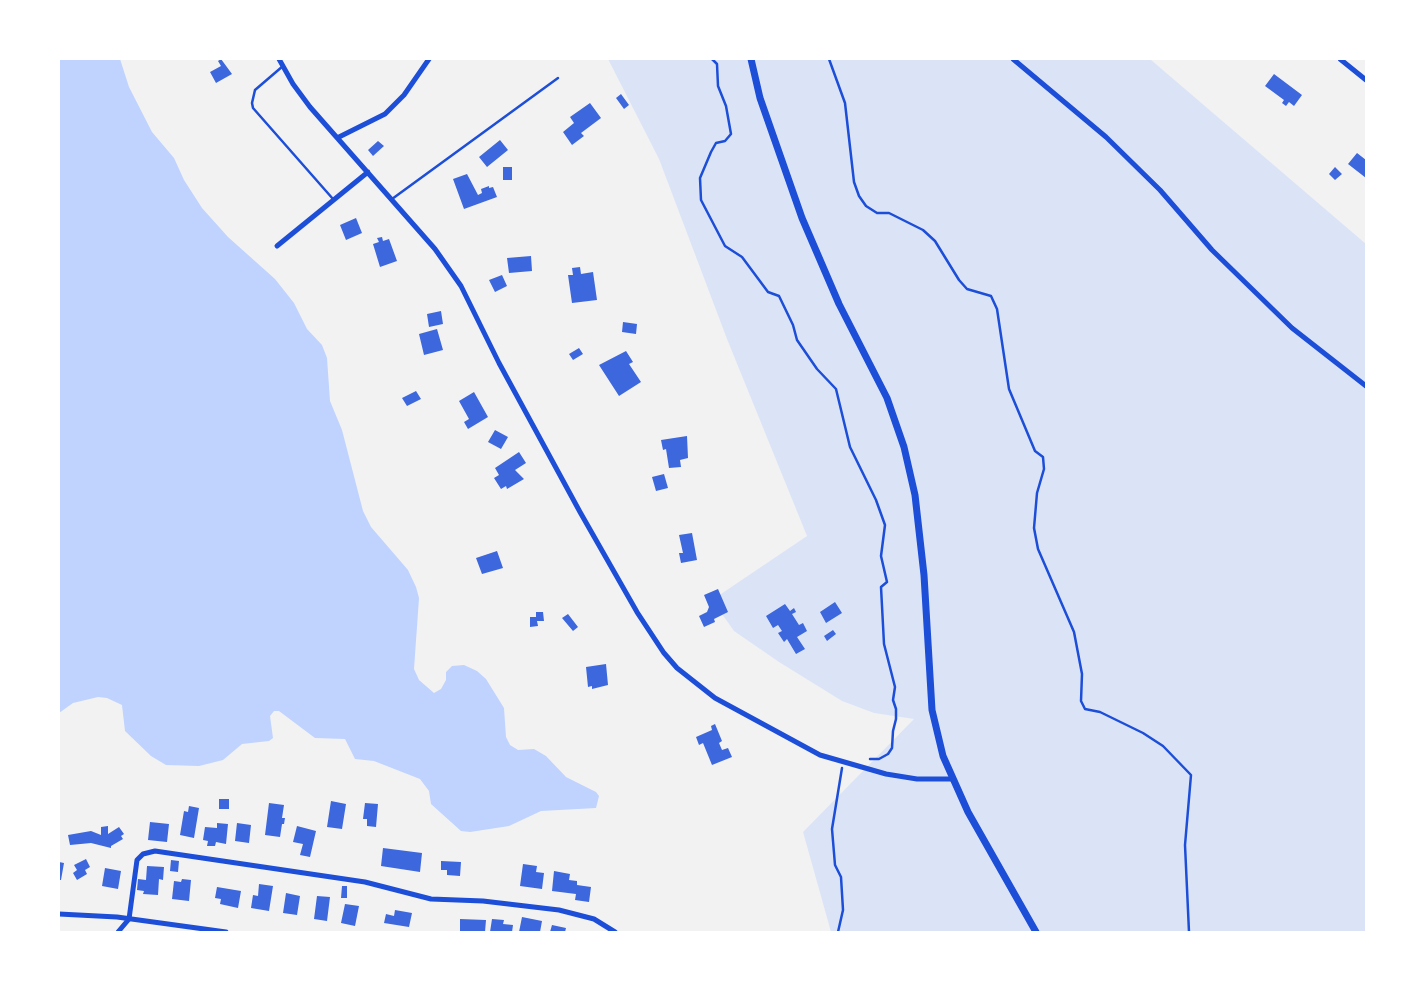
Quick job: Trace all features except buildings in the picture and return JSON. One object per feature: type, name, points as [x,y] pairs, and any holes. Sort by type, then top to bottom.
[{"type":"street","points":[[279,59],[301,96],[435,249],[461,286],[495,356],[551,460],[637,612],[667,657],[693,682],[722,702],[799,745],[845,763],[896,776],[951,778]]},
{"type":"street","points":[[337,138],[385,114],[404,95],[429,59]]},
{"type":"street","points":[[751,59],[760,98],[797,205],[839,304],[887,398],[904,447],[915,495],[924,567],[932,710],[939,745],[951,778],[1036,932]]},
{"type":"street","points":[[1013,59],[1106,137],[1160,190],[1212,250],[1286,322],[1328,358],[1366,386]]},
{"type":"street","points":[[1340,59],[1366,80]]},
{"type":"street","points":[[277,246],[368,172]]},
{"type":"street","points":[[118,932],[129,919],[136,862],[143,854],[156,851],[365,882],[431,899],[483,901],[559,910],[594,919],[616,932]]},
{"type":"street","points":[[59,914],[129,919],[226,932]]},
{"type":"lane","points":[[283,66],[255,90],[252,103],[253,108],[333,200]]},
{"type":"lane","points":[[392,199],[558,78]]},
{"type":"path","points":[[712,59],[717,64],[718,86],[726,106],[731,134],[725,141],[716,143],[711,152],[700,178],[701,200],[725,246],[742,257],[768,292],[779,296],[793,325],[797,340],[817,369],[836,389],[850,447],[876,500],[885,525],[881,556],[886,582],[881,587],[884,644],[895,687],[893,700],[896,709],[896,719],[892,748],[888,754],[879,759],[862,759]]},
{"type":"path","points":[[829,59],[845,103],[854,182],[859,196],[866,206],[876,213],[888,213],[923,230],[935,241],[959,280],[968,289],[991,296],[997,309],[1009,388],[1035,451],[1043,458],[1044,469],[1037,493],[1034,528],[1038,549],[1074,632],[1082,674],[1081,701],[1086,709],[1100,712],[1143,733],[1163,746],[1191,775],[1184,845],[1190,932]]},
{"type":"path","points":[[838,932],[843,910],[841,877],[835,865],[832,829],[839,774],[845,763]]},
{"type":"shaded area","points":[[608,59],[1150,59],[1366,244],[1366,932],[831,932],[803,832],[914,719],[874,713],[842,701],[779,662],[734,631],[712,600],[807,536],[727,339],[659,159]]},
{"type":"water","points":[[59,59],[120,59],[129,87],[152,132],[174,158],[184,180],[202,208],[228,237],[275,279],[294,303],[307,329],[322,345],[327,358],[330,401],[342,430],[363,511],[371,527],[408,570],[416,587],[419,598],[414,669],[419,680],[434,693],[441,689],[446,680],[446,672],[452,666],[464,665],[477,671],[486,679],[504,708],[506,737],[510,745],[518,750],[534,749],[546,756],[566,777],[596,792],[599,796],[596,808],[541,811],[509,826],[470,832],[461,831],[431,804],[429,791],[420,779],[374,761],[355,759],[345,739],[315,738],[279,711],[274,711],[270,716],[273,738],[269,741],[242,744],[223,760],[199,766],[166,765],[151,756],[125,731],[122,705],[107,698],[98,697],[73,703],[59,713]]}]
